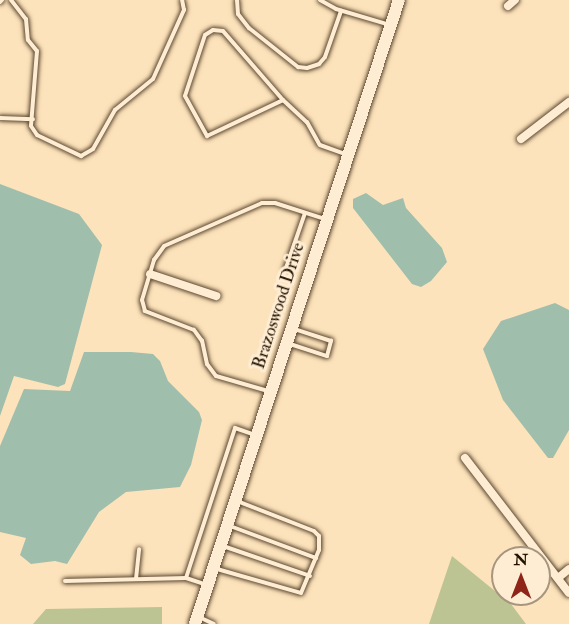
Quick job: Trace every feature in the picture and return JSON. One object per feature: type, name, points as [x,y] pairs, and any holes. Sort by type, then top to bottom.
[{"type":"street","name":"Brazoswood Drive","points":[[196,620],[399,0]]},
{"type":"street","points":[[521,139],[569,102]]},
{"type":"street","points":[[150,274],[216,296]]},
{"type":"street","points":[[465,458],[569,593]]},
{"type":"street","points":[[558,578],[569,568]]},
{"type":"lane","points":[[11,0],[26,19],[28,40],[37,51],[31,126],[37,135],[81,156],[88,153],[115,110],[153,79],[184,10],[182,0]]},
{"type":"lane","points":[[237,0],[238,14],[249,28],[298,67],[307,68],[319,64],[325,57],[341,11]]},
{"type":"lane","points":[[320,0],[341,11],[390,26]]},
{"type":"lane","points":[[283,100],[207,136],[185,96],[205,35],[213,30],[222,31],[283,100],[307,122],[320,145],[348,156]]},
{"type":"lane","points":[[0,118],[33,119]]},
{"type":"lane","points":[[271,392],[216,376],[207,364],[202,340],[194,330],[145,311],[142,300],[150,274],[164,246],[249,207],[274,203],[326,219]]},
{"type":"lane","points":[[285,271],[305,213]]},
{"type":"lane","points":[[286,343],[327,356],[331,341],[291,328]]},
{"type":"lane","points":[[186,578],[235,428],[256,435]]},
{"type":"lane","points":[[213,568],[301,593],[316,558],[319,536],[314,531],[234,500]]},
{"type":"lane","points":[[226,525],[316,558]]},
{"type":"lane","points":[[220,545],[310,576]]},
{"type":"lane","points":[[136,579],[139,549]]},
{"type":"lane","points":[[64,581],[186,578],[207,585]]},
{"type":"lane","points":[[196,620],[214,624]]},
{"type":"green space","points":[[452,556],[491,588],[491,606],[512,606],[526,624],[429,624]]},
{"type":"green space","points":[[162,607],[162,624],[33,624],[46,609]]},
{"type":"shaded area","points":[[0,184],[79,214],[102,245],[65,384],[58,387],[14,376],[0,416]]},
{"type":"shaded area","points":[[366,193],[383,205],[403,198],[406,208],[442,248],[447,262],[431,281],[421,287],[412,284],[353,208],[353,199]]},
{"type":"shaded area","points":[[555,303],[569,310],[569,430],[553,458],[548,458],[503,400],[483,349],[501,321]]},
{"type":"shaded area","points":[[84,352],[153,354],[160,361],[168,381],[199,412],[202,420],[191,465],[180,487],[126,492],[99,512],[67,564],[55,561],[31,564],[20,555],[26,538],[0,532],[0,446],[24,389],[70,391]]}]
